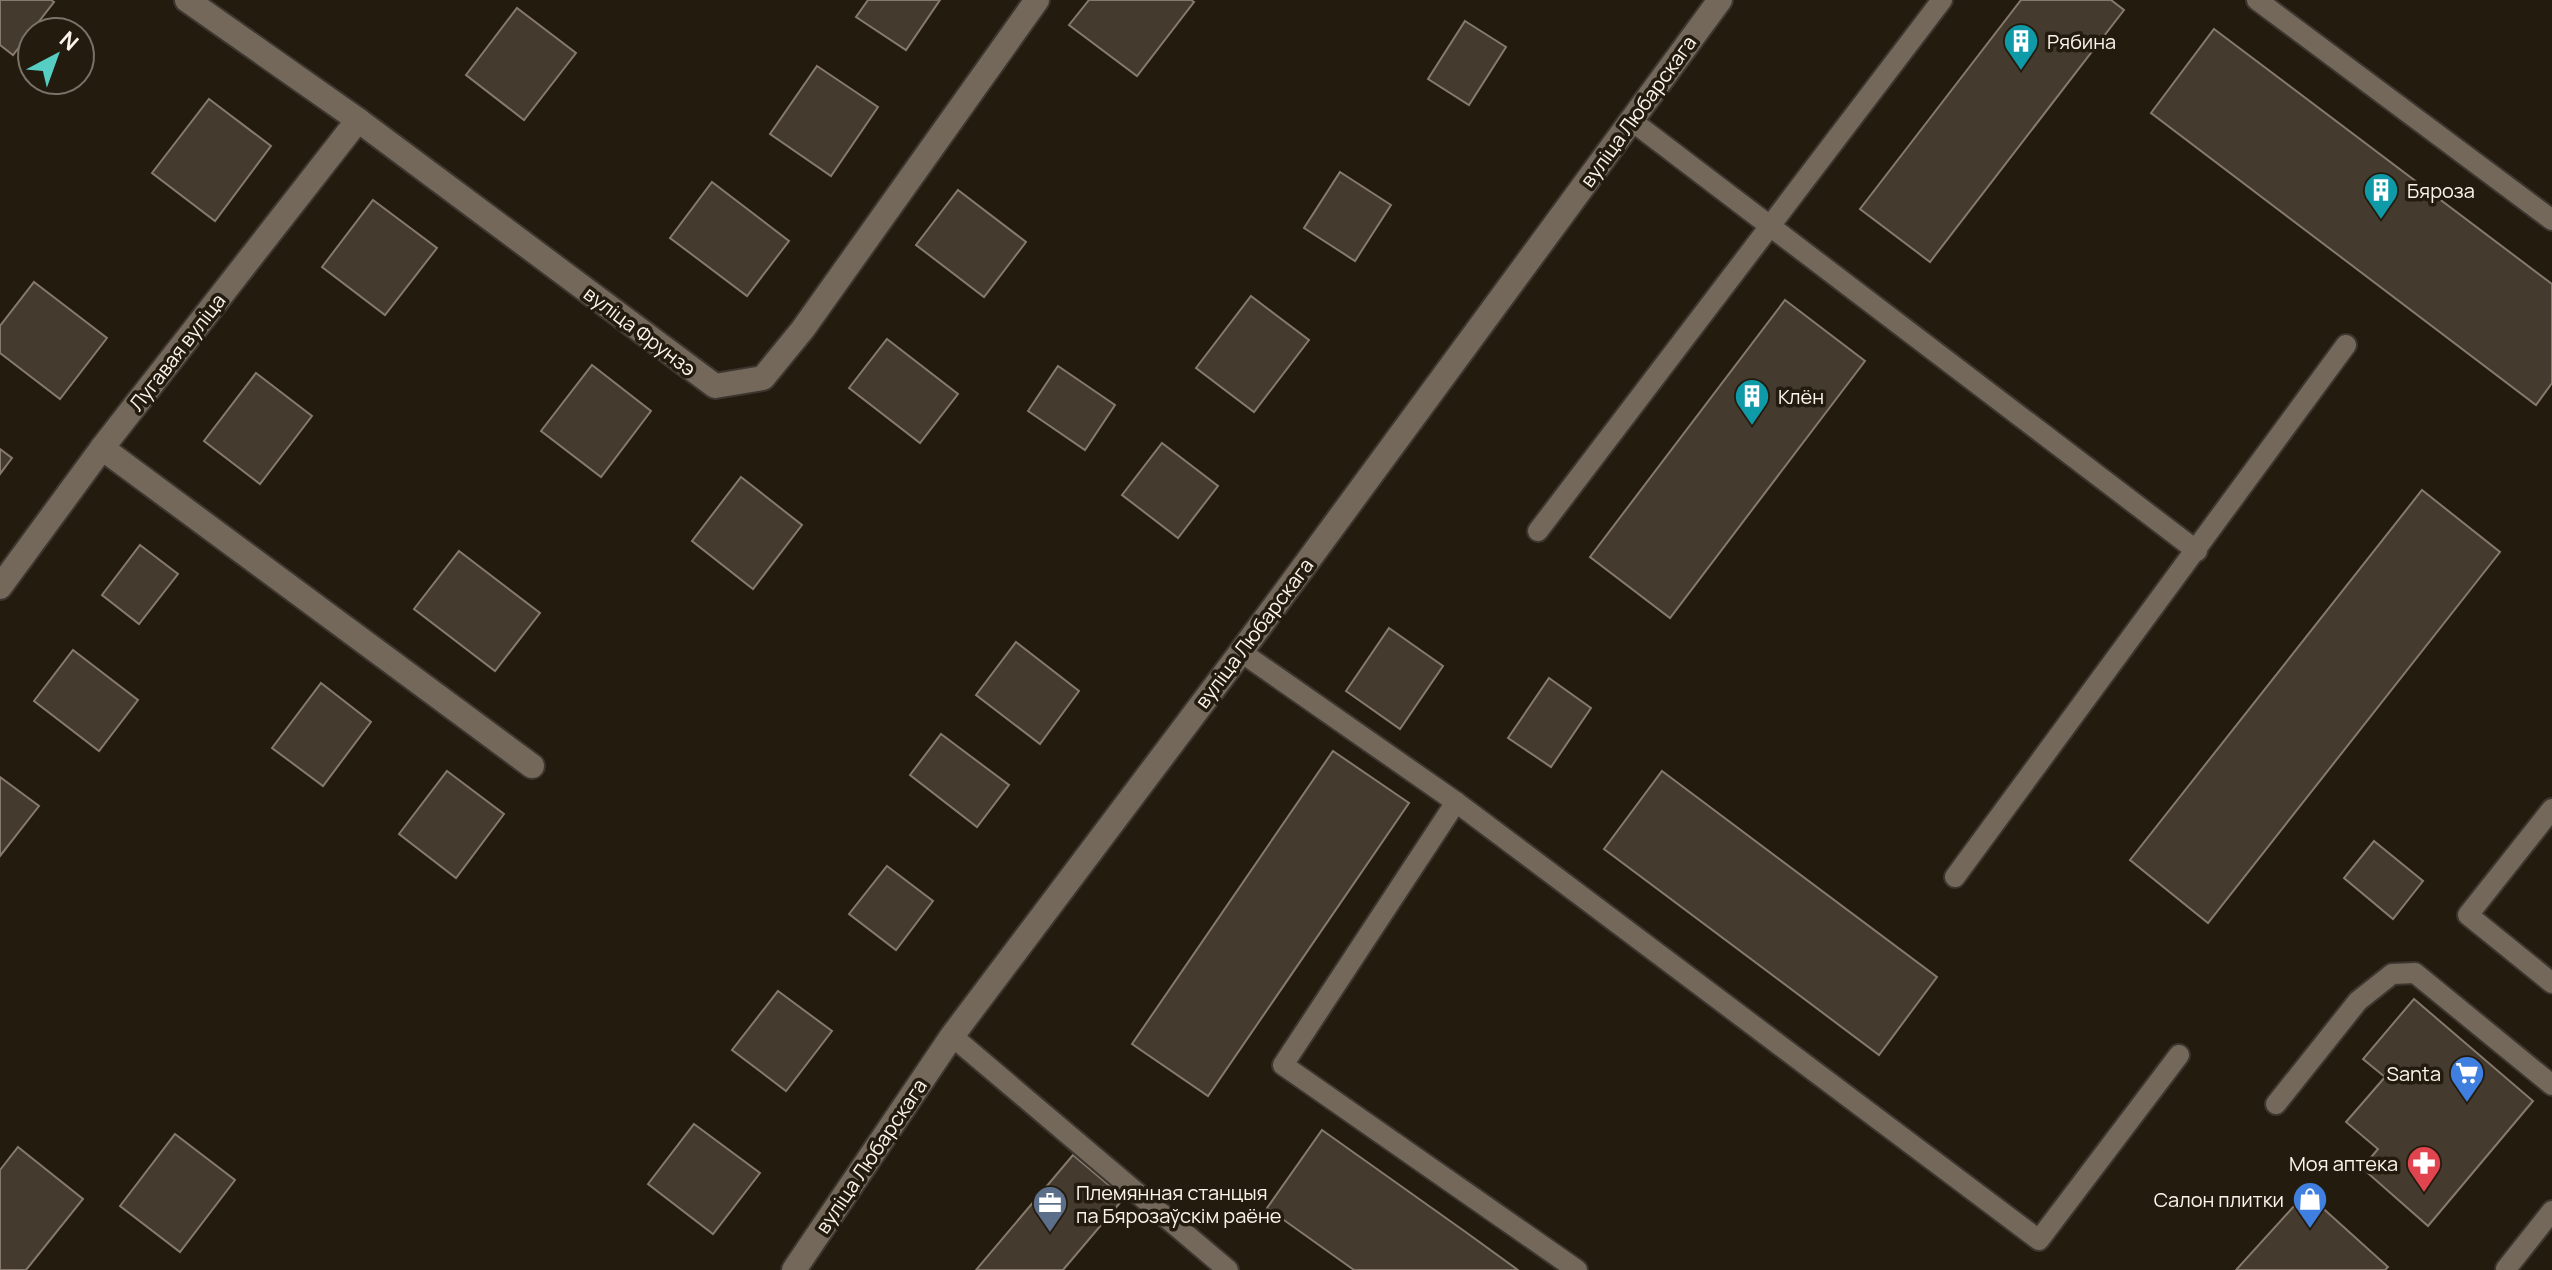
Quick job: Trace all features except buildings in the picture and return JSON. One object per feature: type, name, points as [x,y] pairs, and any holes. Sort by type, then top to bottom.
[{"type":"street","name":"вуліца Фрунзэ","points":[[187,0],[358,120],[715,386],[763,378],[803,329],[1037,0]]},
{"type":"street","name":"вуліца Любарскага","points":[[794,1270],[952,1036],[1241,652],[1720,0]]},
{"type":"street","name":"Лугавая вуліца","points":[[0,587],[102,448],[358,120]]},
{"type":"street","points":[[102,448],[532,766]]},
{"type":"lane","points":[[1538,531],[1942,0]]},
{"type":"lane","points":[[2257,0],[2552,220]]},
{"type":"lane","points":[[1632,121],[2197,551]]},
{"type":"lane","points":[[1955,877],[2346,345]]},
{"type":"lane","points":[[1241,652],[1456,802],[2039,1240],[2179,1055]]},
{"type":"lane","points":[[1456,802],[1283,1065],[1577,1270]]},
{"type":"lane","points":[[2552,809],[2468,915],[2552,983]]},
{"type":"lane","points":[[2276,1104],[2358,1001],[2392,974],[2415,973],[2552,1085]]},
{"type":"lane","points":[[952,1036],[1228,1270]]},
{"type":"lane","points":[[2506,1269],[2552,1211]]},
{"type":"place","name":"Рябина","points":[[2021,72]]},
{"type":"place","name":"Бяроза","points":[[2381,221]]},
{"type":"place","name":"Клён","points":[[1752,427]]},
{"type":"place","name":"Santa","points":[[2467,1104]]},
{"type":"place","name":"Моя аптека","points":[[2424,1194]]},
{"type":"place","name":"Салон плитки","points":[[2310,1230]]},
{"type":"place","name":"Племянная станцыя па Бярозаўскім раёне","points":[[1050,1234]]}]
